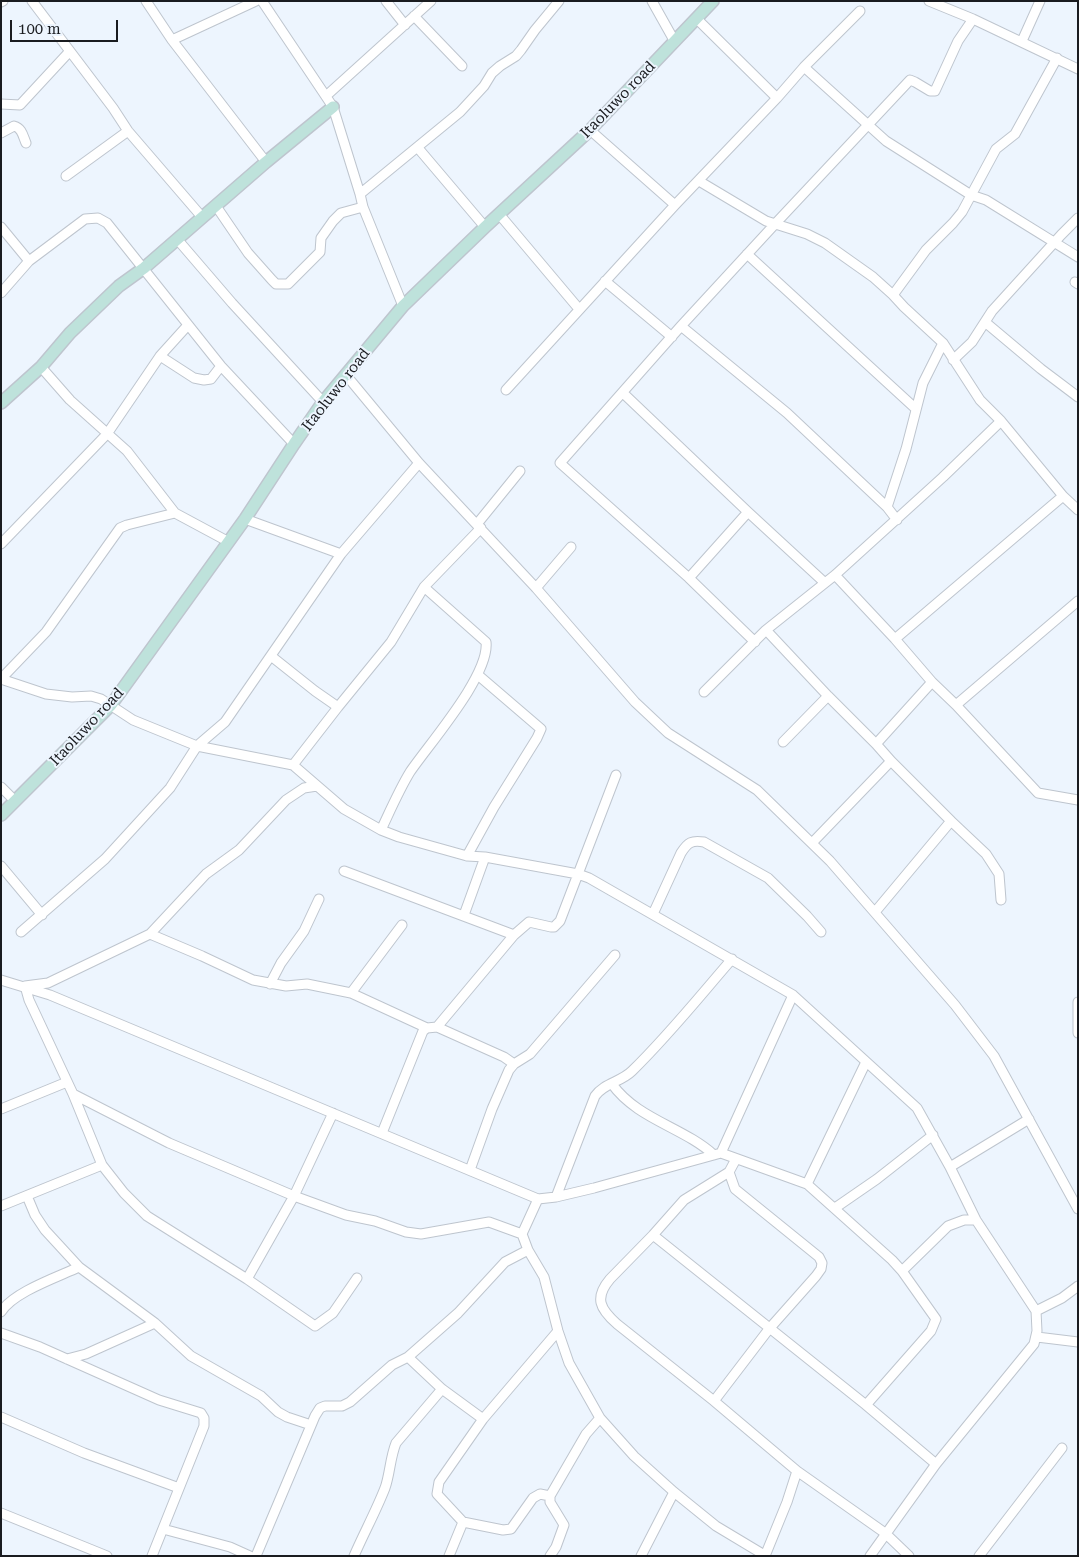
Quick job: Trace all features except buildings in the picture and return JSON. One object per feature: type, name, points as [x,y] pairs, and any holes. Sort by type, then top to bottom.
[{"type":"street","points":[[32,1],[128,131],[202,217]]},
{"type":"street","points":[[146,1],[172,40],[266,162]]},
{"type":"street","points":[[172,40],[256,1]]},
{"type":"street","points":[[262,1],[333,107],[363,207],[403,306]]},
{"type":"street","points":[[386,1],[405,25]]},
{"type":"street","points":[[326,96],[430,1]]},
{"type":"street","points":[[360,194],[460,112],[496,70],[516,56],[559,1]]},
{"type":"street","points":[[652,1],[674,42]]},
{"type":"street","name":"Itaoluwo road","points":[[1,814],[112,705],[229,542],[323,402],[403,306],[590,130],[713,1]]},
{"type":"street","points":[[929,1],[973,19],[1078,68]]},
{"type":"street","points":[[1022,42],[1040,1]]},
{"type":"street","points":[[506,390],[675,205],[804,67],[860,11]]},
{"type":"street","points":[[414,16],[462,66]]},
{"type":"street","points":[[697,18],[777,98]]},
{"type":"street","points":[[755,642],[689,578],[560,464],[681,326],[910,80],[930,92],[935,91],[958,41],[973,19]]},
{"type":"street","points":[[1,104],[20,105],[70,51]]},
{"type":"street","points":[[893,295],[926,250],[962,212],[996,149],[1015,134],[1057,58]]},
{"type":"street","points":[[804,67],[886,141],[971,195],[986,200],[1078,256]]},
{"type":"street","points":[[1,403],[41,367],[84,318],[118,286],[144,268],[178,240],[266,162],[333,107]]},
{"type":"street","points":[[1,133],[14,126],[17,127],[20,129],[26,143]]},
{"type":"street","points":[[590,130],[675,205]]},
{"type":"street","points":[[66,176],[128,131]]},
{"type":"street","points":[[418,148],[485,227]]},
{"type":"street","points":[[699,181],[766,221],[807,234],[825,243],[893,295],[943,343],[980,400],[1063,496],[1078,510]]},
{"type":"street","points":[[216,206],[248,253],[276,284],[282,285],[288,284],[293,280],[320,252],[321,238],[333,221],[342,213],[363,207]]},
{"type":"street","points":[[499,214],[579,308]]},
{"type":"street","points":[[1,293],[30,260],[85,219],[98,218],[107,223],[221,366],[294,444]]},
{"type":"street","points":[[953,360],[972,342],[992,311],[1078,218]]},
{"type":"street","points":[[1,227],[30,260]]},
{"type":"street","points":[[178,240],[232,303],[323,402]]},
{"type":"street","points":[[747,254],[916,409]]},
{"type":"street","points":[[605,281],[672,337]]},
{"type":"street","points":[[985,322],[1078,397]]},
{"type":"street","points":[[1,544],[107,434],[160,356],[188,325]]},
{"type":"street","points":[[681,326],[787,413],[887,507],[896,520]]},
{"type":"street","points":[[887,507],[906,449],[923,383],[943,343]]},
{"type":"street","points":[[160,356],[199,380],[211,379],[221,366]]},
{"type":"street","points":[[41,367],[70,400],[127,451],[175,514],[229,542]]},
{"type":"street","points":[[346,375],[419,463],[536,588],[635,702],[668,733],[757,790],[830,861],[875,912],[955,1005],[994,1056],[1078,1209]]},
{"type":"street","points":[[623,393],[825,583]]},
{"type":"street","points":[[704,692],[766,630],[835,575],[1001,422]]},
{"type":"street","points":[[21,932],[105,859],[170,788],[197,746],[226,722],[341,554],[419,463]]},
{"type":"street","points":[[293,765],[338,706],[392,642],[424,587],[479,526],[520,471]]},
{"type":"street","points":[[896,639],[1063,496]]},
{"type":"street","points":[[689,578],[748,512]]},
{"type":"street","points":[[175,514],[120,528],[46,632],[1,679],[46,694],[72,697],[91,696],[112,705],[133,720],[197,746],[293,765],[344,809],[381,830],[399,837],[467,856],[485,857],[578,874],[588,878],[793,995],[918,1108],[976,1220],[1036,1311],[1036,1337],[1034,1344],[936,1464],[870,1556]]},
{"type":"street","points":[[245,519],[341,554]]},
{"type":"street","points":[[536,588],[571,547]]},
{"type":"street","points":[[835,575],[896,639],[932,682],[1038,793],[1078,800]]},
{"type":"street","points":[[381,830],[410,773],[449,720],[478,675],[487,648],[486,642],[424,587]]},
{"type":"street","points":[[956,705],[1078,601]]},
{"type":"street","points":[[766,630],[891,761],[986,854],[999,874],[1001,900]]},
{"type":"street","points":[[271,656],[315,691],[338,706]]},
{"type":"street","points":[[467,856],[494,806],[541,729],[478,675]]},
{"type":"street","points":[[876,744],[932,682]]},
{"type":"street","points":[[783,742],[828,696]]},
{"type":"street","points":[[812,843],[891,761]]},
{"type":"street","points":[[382,1134],[420,1036],[432,1028],[514,935],[529,922],[551,927],[558,924],[616,775]]},
{"type":"street","points":[[25,986],[56,980],[150,934],[206,874],[239,850],[286,800],[304,788],[317,786]]},
{"type":"street","points":[[1,787],[15,801]]},
{"type":"street","points":[[875,912],[951,821]]},
{"type":"street","points":[[653,914],[686,844],[694,841],[704,842],[768,878],[821,932]]},
{"type":"street","points":[[464,915],[485,857]]},
{"type":"street","points":[[1,866],[42,915]]},
{"type":"street","points":[[344,871],[514,935]]},
{"type":"street","points":[[270,984],[281,963],[304,931],[319,899]]},
{"type":"street","points":[[351,993],[402,925]]},
{"type":"street","points":[[150,934],[253,980],[286,986],[307,984],[351,993],[504,1057],[514,1064]]},
{"type":"street","points":[[470,1170],[492,1109],[509,1070],[514,1064],[530,1054],[615,955]]},
{"type":"street","points":[[556,1196],[599,1089],[612,1084],[630,1073],[661,1042],[732,959]]},
{"type":"street","points":[[1,980],[60,998],[538,1199],[717,1154],[793,995]]},
{"type":"street","points":[[25,986],[29,1000],[73,1094],[102,1165],[124,1193],[147,1216],[247,1279],[315,1326],[333,1313],[357,1278]]},
{"type":"street","points":[[1078,1002],[1078,1033]]},
{"type":"street","points":[[807,1184],[866,1062]]},
{"type":"street","points":[[1,1109],[67,1082]]},
{"type":"street","points":[[612,1084],[619,1094],[645,1113],[717,1154],[807,1184],[902,1271],[936,1319],[931,1331],[866,1405]]},
{"type":"street","points":[[73,1094],[169,1143],[294,1196],[346,1215],[375,1221],[414,1234],[488,1222],[522,1234]]},
{"type":"street","points":[[247,1279],[270,1242],[294,1196],[333,1113]]},
{"type":"street","points":[[950,1167],[1029,1119]]},
{"type":"street","points":[[835,1208],[877,1179],[933,1135]]},
{"type":"street","points":[[736,1159],[729,1172],[684,1200],[604,1287],[600,1296],[601,1306],[607,1316],[714,1401],[797,1471],[885,1534],[909,1556]]},
{"type":"street","points":[[1,1206],[102,1165]]},
{"type":"street","points":[[714,1401],[770,1329],[816,1276],[821,1269],[822,1263],[819,1257],[735,1189],[729,1172]]},
{"type":"street","points":[[27,1196],[45,1230],[79,1267],[155,1324],[192,1356],[261,1396],[278,1412],[311,1425]]},
{"type":"street","points":[[538,1199],[522,1234],[528,1250],[544,1277],[558,1331],[569,1363],[600,1418],[634,1456],[716,1526],[766,1556],[797,1471]]},
{"type":"street","points":[[902,1271],[948,1226],[964,1220],[976,1220]]},
{"type":"street","points":[[653,1235],[866,1405],[936,1464]]},
{"type":"street","points":[[256,1556],[311,1425],[320,1408],[325,1406],[342,1406],[350,1402],[392,1365],[408,1357],[458,1313],[506,1262],[528,1250]]},
{"type":"street","points":[[1,1312],[16,1297],[79,1267]]},
{"type":"street","points":[[1036,1311],[1062,1298],[1078,1286]]},
{"type":"street","points":[[67,1360],[86,1354],[155,1324]]},
{"type":"street","points":[[550,1496],[540,1494],[532,1498],[511,1529],[503,1530],[463,1522],[437,1494],[439,1482],[483,1419],[558,1331]]},
{"type":"street","points":[[1,1333],[40,1347],[159,1400],[201,1413],[204,1418],[204,1426],[152,1556]]},
{"type":"street","points":[[1036,1337],[1078,1342]]},
{"type":"street","points":[[408,1357],[442,1389],[483,1419]]},
{"type":"street","points":[[354,1556],[385,1488],[392,1453],[396,1443],[442,1389]]},
{"type":"street","points":[[1,1417],[84,1453],[179,1488]]},
{"type":"street","points":[[550,1556],[556,1547],[564,1525],[550,1502],[550,1496],[586,1434],[600,1418]]},
{"type":"street","points":[[980,1556],[1062,1448]]},
{"type":"street","points":[[641,1556],[674,1492]]},
{"type":"street","points":[[1,1513],[106,1556]]},
{"type":"street","points":[[449,1556],[463,1522]]},
{"type":"street","points":[[163,1529],[230,1547],[250,1556]]}]
